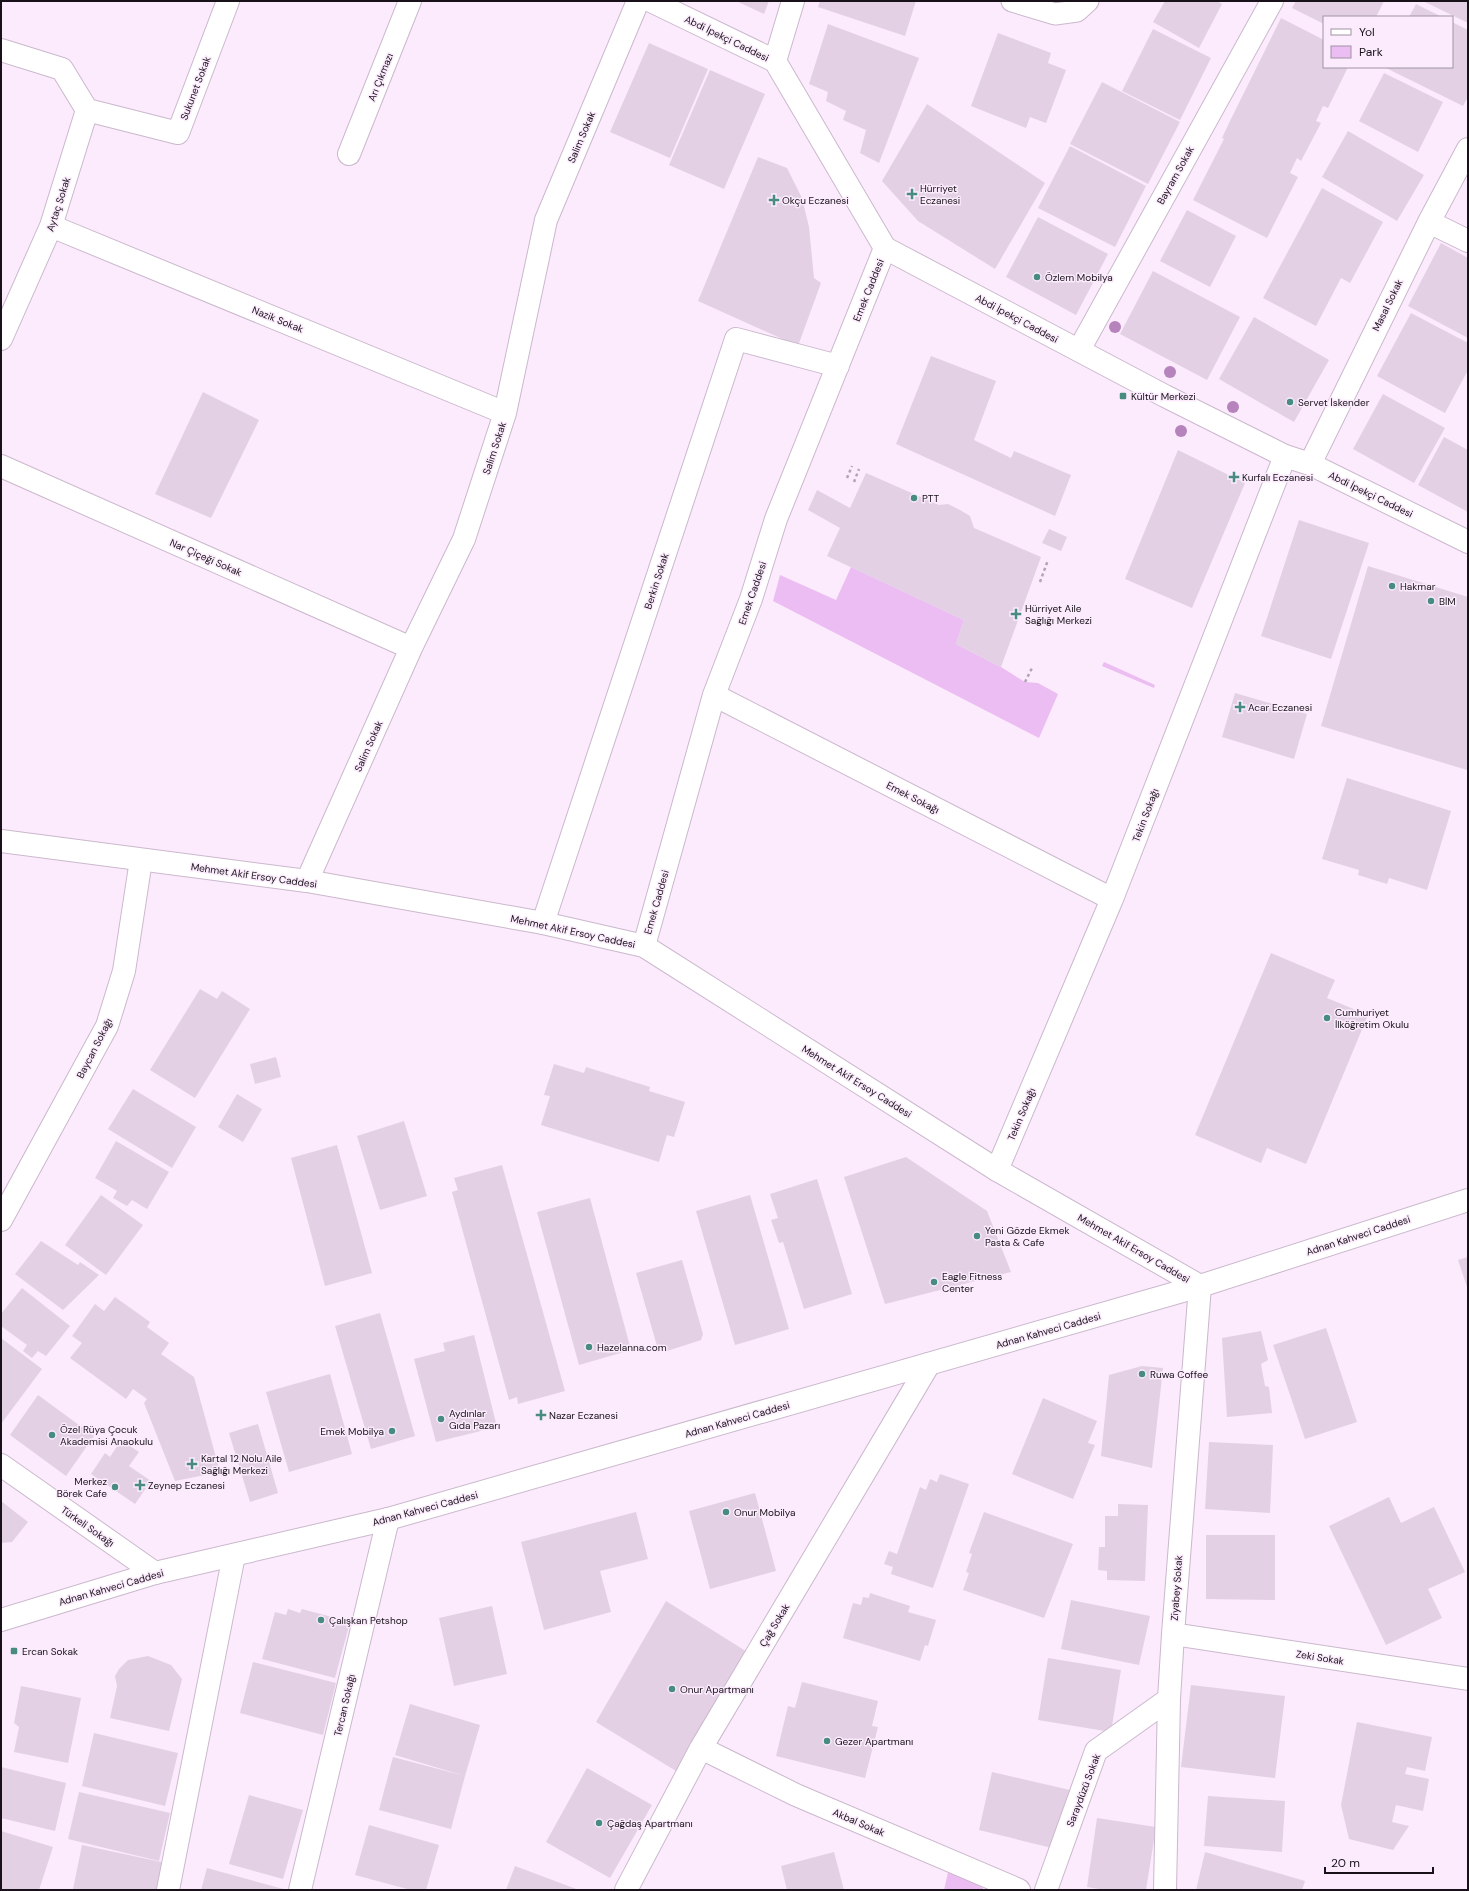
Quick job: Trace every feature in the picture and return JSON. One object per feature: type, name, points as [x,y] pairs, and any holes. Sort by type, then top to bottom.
[{"type":"street","name":"Sukunet Sokak","points":[[87,110],[178,133],[228,1]]},
{"type":"street","name":"Arı Çıkmazı","points":[[349,154],[410,1]]},
{"type":"street","name":"Salim Sokak","points":[[308,882],[411,648],[464,539],[505,413],[546,220],[638,1]]},
{"type":"street","name":"Abdi İpekçi Caddesi","points":[[651,1],[775,61],[885,248],[1285,456],[1310,464],[1468,542]]},
{"type":"street","points":[[775,61],[793,1]]},
{"type":"street","name":"Bayram Sokak","points":[[1079,350],[1272,1]]},
{"type":"street","points":[[1,50],[62,69],[87,110]]},
{"type":"street","name":"Aytaç Sokak","points":[[1,338],[51,226],[87,110]]},
{"type":"street","name":"Masal Sokak","points":[[1310,464],[1429,222],[1468,149]]},
{"type":"street","points":[[1429,222],[1468,241]]},
{"type":"street","name":"Nazik Sokak","points":[[51,226],[505,413]]},
{"type":"street","name":"Emek Caddesi","points":[[644,946],[714,695],[751,598],[776,519],[885,248]]},
{"type":"street","name":"Berkin Sokak","points":[[543,923],[736,339],[838,366]]},
{"type":"street","name":"Tekin Sokağı","points":[[997,1170],[1112,899],[1285,456]]},
{"type":"street","name":"Nar Çiçeği Sokak","points":[[1,466],[411,648]]},
{"type":"street","name":"Emek Sokağı","points":[[714,695],[1112,899]]},
{"type":"street","name":"Mehmet Akif Ersoy Caddesi","points":[[1,841],[308,882],[543,923],[644,946],[997,1170],[1200,1286]]},
{"type":"street","name":"Baycan Sokağı","points":[[1,1220],[107,1026],[124,971],[141,860]]},
{"type":"street","name":"Adnan Kahveci Caddesi","points":[[1,1620],[155,1574],[388,1519],[1200,1286],[1468,1200]]},
{"type":"street","name":"Ziyabey Sokak","points":[[1165,1890],[1169,1699],[1172,1634],[1200,1286]]},
{"type":"street","name":"Çağ Sokak","points":[[626,1890],[701,1748],[929,1364]]},
{"type":"street","name":"Türkeli Sokağı","points":[[1,1466],[155,1574]]},
{"type":"street","name":"Tercan Sokağı","points":[[300,1890],[388,1519]]},
{"type":"street","points":[[168,1890],[234,1555]]},
{"type":"street","name":"Zeki Sokak","points":[[1172,1634],[1468,1679]]},
{"type":"street","name":"Saraydüzü Sokak","points":[[1046,1890],[1096,1751],[1169,1699]]},
{"type":"street","name":"Akbal Sokak","points":[[701,1748],[796,1795],[1019,1890]]},
{"type":"lane","points":[[1012,1],[1055,14],[1078,11],[1088,1]]},
{"type":"path","points":[[847,478],[852,466]]},
{"type":"path","points":[[854,482],[859,469]]},
{"type":"path","points":[[1040,582],[1048,560]]},
{"type":"path","points":[[1025,682],[1033,666]]},
{"type":"green space","points":[[851,567],[964,620],[956,644],[1001,667],[1025,682],[1038,683],[1058,694],[1039,738],[773,601],[780,575],[836,600]]},
{"type":"green space","points":[[1104,662],[1155,685],[1154,688],[1102,666]]},
{"type":"green space","points":[[949,1868],[983,1888],[983,1890],[944,1890]]},
{"type":"building","points":[[736,1],[769,1],[764,14]]},
{"type":"building","points":[[820,1],[916,1],[905,36],[818,7]]},
{"type":"building","points":[[1165,1],[1217,1],[1222,4],[1199,48],[1153,22]]},
{"type":"building","points":[[1296,1],[1384,1],[1376,16],[1323,16],[1323,24],[1292,8]]},
{"type":"building","points":[[1423,1],[1468,1],[1468,23]]},
{"type":"building","points":[[1416,4],[1440,16],[1410,16]]},
{"type":"building","points":[[1281,18],[1323,39],[1323,68],[1348,68],[1328,108],[1323,106],[1316,121],[1321,123],[1301,161],[1297,158],[1290,173],[1298,177],[1267,238],[1193,200],[1224,139],[1222,138]]},
{"type":"building","points":[[1453,22],[1468,30],[1468,97],[1463,106],[1386,68],[1453,68]]},
{"type":"building","points":[[828,24],[919,58],[879,163],[860,153],[866,130],[843,120],[846,111],[826,101],[828,92],[809,84]]},
{"type":"building","points":[[1153,29],[1211,58],[1180,120],[1122,91]]},
{"type":"building","points":[[998,33],[1051,53],[1048,63],[1066,70],[1046,123],[1030,117],[1026,128],[971,106]]},
{"type":"building","points":[[649,43],[708,69],[670,158],[610,132]]},
{"type":"building","points":[[710,70],[765,94],[724,189],[669,165]]},
{"type":"building","points":[[1384,73],[1443,102],[1418,152],[1359,121]]},
{"type":"building","points":[[1102,82],[1180,122],[1148,184],[1070,144]]},
{"type":"building","points":[[927,104],[1045,183],[995,269],[918,221],[882,181]]},
{"type":"building","points":[[1348,131],[1424,175],[1397,221],[1322,177]]},
{"type":"building","points":[[1070,146],[1146,186],[1115,247],[1038,208]]},
{"type":"building","points":[[758,157],[787,168],[802,198],[809,227],[814,278],[821,283],[798,346],[698,301]]},
{"type":"building","points":[[1322,188],[1383,222],[1350,283],[1341,278],[1316,326],[1263,298]]},
{"type":"building","points":[[1187,210],[1236,236],[1210,287],[1160,261]]},
{"type":"building","points":[[1038,217],[1108,254],[1076,315],[1006,277]]},
{"type":"building","points":[[1441,243],[1468,258],[1468,338],[1408,306]]},
{"type":"building","points":[[1153,271],[1240,317],[1207,380],[1120,334]]},
{"type":"building","points":[[1411,313],[1468,343],[1468,370],[1445,413],[1377,376]]},
{"type":"building","points":[[1254,317],[1329,360],[1294,422],[1219,379]]},
{"type":"building","points":[[931,356],[996,381],[974,440],[1011,458],[1014,451],[1071,475],[1055,516],[896,444]]},
{"type":"building","points":[[203,392],[259,420],[211,518],[155,494]]},
{"type":"building","points":[[1383,394],[1445,428],[1414,483],[1353,449]]},
{"type":"building","points":[[1444,437],[1468,450],[1468,512],[1418,485]]},
{"type":"building","points":[[1178,450],[1245,483],[1192,608],[1125,579]]},
{"type":"building","points":[[866,473],[939,505],[948,504],[970,516],[974,528],[1041,557],[1001,667],[956,644],[964,620],[827,556],[840,528],[808,510],[817,490],[850,508]]},
{"type":"building","points":[[1299,520],[1369,543],[1331,659],[1261,636]]},
{"type":"building","points":[[1049,529],[1067,537],[1061,551],[1042,543]]},
{"type":"building","points":[[1368,566],[1468,597],[1467,770],[1321,726]]},
{"type":"building","points":[[1235,693],[1307,714],[1294,759],[1222,737]]},
{"type":"building","points":[[1347,778],[1451,811],[1427,890],[1389,878],[1387,884],[1358,875],[1359,870],[1322,859]]},
{"type":"building","points":[[1271,953],[1335,980],[1327,998],[1368,1015],[1306,1164],[1267,1148],[1261,1163],[1195,1135]]},
{"type":"building","points":[[200,989],[217,999],[222,991],[250,1009],[195,1098],[150,1070]]},
{"type":"building","points":[[276,1057],[281,1077],[255,1084],[250,1064]]},
{"type":"building","points":[[554,1064],[584,1073],[586,1067],[650,1087],[649,1091],[685,1102],[674,1137],[667,1135],[659,1162],[541,1125],[550,1096],[544,1095]]},
{"type":"building","points":[[133,1089],[196,1127],[172,1168],[108,1129]]},
{"type":"building","points":[[237,1094],[262,1109],[243,1142],[218,1127]]},
{"type":"building","points":[[404,1121],[427,1196],[380,1210],[357,1136]]},
{"type":"building","points":[[116,1141],[169,1172],[147,1209],[132,1200],[127,1206],[113,1198],[117,1191],[95,1178]]},
{"type":"building","points":[[337,1145],[372,1273],[325,1286],[291,1158]]},
{"type":"building","points":[[906,1157],[987,1211],[1011,1272],[885,1304],[844,1177]]},
{"type":"building","points":[[502,1165],[565,1391],[518,1404],[517,1397],[509,1400],[452,1192],[458,1190],[454,1178]]},
{"type":"building","points":[[817,1179],[852,1294],[804,1309],[783,1242],[779,1243],[771,1220],[778,1218],[770,1194]]},
{"type":"building","points":[[101,1195],[143,1225],[106,1275],[65,1245]]},
{"type":"building","points":[[750,1195],[789,1329],[735,1345],[696,1211]]},
{"type":"building","points":[[590,1198],[631,1350],[579,1365],[537,1212]]},
{"type":"building","points":[[41,1241],[78,1265],[80,1262],[99,1275],[63,1310],[15,1274]]},
{"type":"building","points":[[1468,1257],[1468,1290],[1458,1260]]},
{"type":"building","points":[[682,1260],[703,1334],[701,1340],[664,1352],[657,1346],[636,1273]]},
{"type":"building","points":[[22,1288],[70,1326],[46,1356],[38,1351],[32,1358],[23,1351],[27,1345],[1,1326],[1,1314]]},
{"type":"building","points":[[115,1297],[150,1322],[147,1327],[169,1343],[161,1354],[194,1377],[220,1472],[175,1481],[144,1403],[147,1399],[133,1389],[126,1399],[70,1358],[82,1343],[72,1336],[95,1304],[104,1311]]},
{"type":"building","points":[[380,1313],[415,1436],[371,1449],[335,1326]]},
{"type":"building","points":[[1326,1328],[1357,1422],[1305,1439],[1273,1345]]},
{"type":"building","points":[[1261,1331],[1268,1360],[1261,1364],[1265,1386],[1269,1387],[1272,1413],[1227,1417],[1222,1338]]},
{"type":"building","points":[[474,1335],[497,1427],[436,1442],[414,1359],[445,1351],[443,1343]]},
{"type":"building","points":[[1,1338],[42,1369],[1,1424]]},
{"type":"building","points":[[1142,1366],[1163,1368],[1152,1468],[1101,1456],[1109,1375]]},
{"type":"building","points":[[330,1374],[352,1454],[289,1472],[266,1392]]},
{"type":"building","name":"Özel Rüya Çocuk Akademisi Anaokulu","points":[[38,1395],[94,1436],[66,1476],[10,1435]]},
{"type":"building","points":[[1043,1398],[1097,1421],[1088,1443],[1095,1445],[1073,1499],[1012,1474]]},
{"type":"building","points":[[258,1424],[278,1493],[250,1502],[229,1433]]},
{"type":"building","points":[[121,1440],[139,1452],[129,1466],[151,1481],[135,1504],[91,1474],[105,1453],[110,1457]]},
{"type":"building","points":[[1209,1442],[1273,1445],[1270,1513],[1205,1509]]},
{"type":"building","points":[[940,1474],[969,1484],[933,1588],[891,1574],[893,1567],[884,1564],[889,1551],[897,1554],[920,1487],[926,1490],[930,1479],[937,1482]]},
{"type":"building","points":[[755,1493],[776,1571],[710,1589],[689,1511]]},
{"type":"building","points":[[1389,1497],[1401,1523],[1434,1507],[1465,1572],[1428,1589],[1442,1618],[1386,1645],[1329,1526]]},
{"type":"building","points":[[1,1501],[28,1522],[12,1542],[1,1543]]},
{"type":"building","points":[[1118,1504],[1148,1505],[1145,1581],[1107,1580],[1107,1571],[1098,1570],[1099,1547],[1105,1547],[1105,1516],[1118,1516]]},
{"type":"building","points":[[636,1512],[648,1559],[600,1571],[611,1612],[544,1630],[521,1542]]},
{"type":"building","points":[[984,1512],[1073,1544],[1044,1618],[963,1590],[969,1573],[966,1572],[972,1554],[969,1553]]},
{"type":"building","points":[[1206,1535],[1275,1535],[1275,1600],[1206,1599]]},
{"type":"building","points":[[870,1593],[910,1606],[908,1612],[936,1620],[928,1646],[925,1645],[920,1661],[843,1638],[853,1603],[861,1605],[863,1597],[869,1598]]},
{"type":"building","points":[[1071,1600],[1150,1616],[1139,1665],[1061,1649]]},
{"type":"building","name":"Onur Apartmanı","points":[[666,1601],[752,1655],[676,1771],[596,1722]]},
{"type":"building","points":[[492,1606],[507,1674],[454,1686],[439,1618]]},
{"type":"building","points":[[288,1609],[300,1613],[302,1609],[343,1620],[342,1624],[349,1626],[335,1678],[262,1659],[275,1612],[286,1615]]},
{"type":"building","points":[[148,1656],[171,1665],[182,1679],[169,1731],[110,1718],[117,1686],[115,1676],[119,1669],[128,1660]]},
{"type":"building","points":[[1048,1658],[1121,1670],[1111,1732],[1038,1720]]},
{"type":"building","points":[[253,1662],[336,1683],[323,1735],[240,1713]]},
{"type":"building","name":"Gezer Apartmanı","points":[[802,1682],[878,1701],[872,1726],[878,1727],[865,1778],[776,1756],[788,1706],[795,1708]]},
{"type":"building","points":[[1191,1685],[1285,1696],[1275,1778],[1181,1767]]},
{"type":"building","points":[[21,1686],[81,1698],[68,1763],[14,1752],[19,1727],[14,1723]]},
{"type":"building","points":[[410,1704],[480,1725],[465,1776],[395,1755]]},
{"type":"building","points":[[1357,1722],[1432,1737],[1425,1771],[1407,1767],[1405,1774],[1429,1779],[1423,1811],[1396,1805],[1392,1822],[1409,1826],[1393,1850],[1349,1839],[1341,1805]]},
{"type":"building","points":[[94,1733],[178,1753],[165,1806],[82,1786]]},
{"type":"building","points":[[393,1757],[465,1776],[451,1829],[379,1810]]},
{"type":"building","points":[[1,1767],[66,1783],[55,1831],[1,1818]]},
{"type":"building","name":"Çağdaş Apartmanı","points":[[587,1768],[652,1805],[610,1878],[546,1842]]},
{"type":"building","points":[[992,1772],[1070,1790],[1056,1849],[979,1830]]},
{"type":"building","points":[[79,1792],[170,1813],[159,1861],[68,1839]]},
{"type":"building","points":[[249,1795],[303,1810],[283,1879],[229,1864]]},
{"type":"building","points":[[1208,1796],[1285,1801],[1282,1852],[1204,1846]]},
{"type":"building","points":[[1097,1818],[1156,1827],[1146,1890],[1105,1890],[1087,1887]]},
{"type":"building","points":[[369,1825],[439,1845],[426,1890],[411,1890],[355,1875]]},
{"type":"building","points":[[1,1831],[53,1847],[39,1890],[1,1890]]},
{"type":"building","points":[[82,1845],[166,1863],[161,1890],[73,1889]]},
{"type":"building","points":[[834,1852],[844,1890],[787,1890],[781,1866]]},
{"type":"building","points":[[1205,1852],[1305,1881],[1302,1890],[1196,1890]]},
{"type":"building","points":[[515,1866],[579,1890],[506,1890]]},
{"type":"building","points":[[207,1868],[287,1890],[201,1890]]},
{"type":"place","name":"Hürriyet Eczanesi","points":[[912,194]]},
{"type":"place","name":"Okçu Eczanesi","points":[[774,200]]},
{"type":"place","name":"Özlem Mobilya","points":[[1037,277]]},
{"type":"place","name":"Kültür Merkezi","points":[[1123,396]]},
{"type":"place","name":"Servet İskender","points":[[1290,402]]},
{"type":"place","name":"Kurfalı Eczanesi","points":[[1234,477]]},
{"type":"place","name":"PTT","points":[[914,498]]},
{"type":"place","name":"Hakmar","points":[[1392,586]]},
{"type":"place","name":"BİM","points":[[1431,601]]},
{"type":"place","name":"Hürriyet Aile Sağlığı Merkezi","points":[[1016,614]]},
{"type":"place","name":"Acar Eczanesi","points":[[1240,707]]},
{"type":"place","name":"Cumhuriyet İlköğretim Okulu","points":[[1327,1018]]},
{"type":"place","name":"Yeni Gözde Ekmek Pasta & Cafe","points":[[977,1236]]},
{"type":"place","name":"Eagle Fitness Center","points":[[934,1282]]},
{"type":"place","name":"Hazelanna.com","points":[[589,1347]]},
{"type":"place","name":"Ruwa Coffee","points":[[1142,1374]]},
{"type":"place","name":"Nazar Eczanesi","points":[[541,1415]]},
{"type":"place","name":"Aydınlar Gıda Pazarı","points":[[441,1419]]},
{"type":"place","name":"Emek Mobilya","points":[[392,1431]]},
{"type":"place","name":"Özel Rüya Çocuk Akademisi Anaokulu","points":[[52,1435]]},
{"type":"place","name":"Kartal 12 Nolu Aile Sağlığı Merkezi","points":[[192,1464]]},
{"type":"place","name":"Zeynep Eczanesi","points":[[140,1485]]},
{"type":"place","name":"Merkez Börek Cafe","points":[[115,1487]]},
{"type":"place","name":"Onur Mobilya","points":[[726,1512]]},
{"type":"place","name":"Çalışkan Petshop","points":[[321,1620]]},
{"type":"place","name":"Ercan Sokak","points":[[14,1651]]},
{"type":"place","name":"Onur Apartmanı","points":[[672,1689]]},
{"type":"place","name":"Gezer Apartmanı","points":[[827,1741]]},
{"type":"place","name":"Çağdaş Apartmanı","points":[[599,1823]]}]
